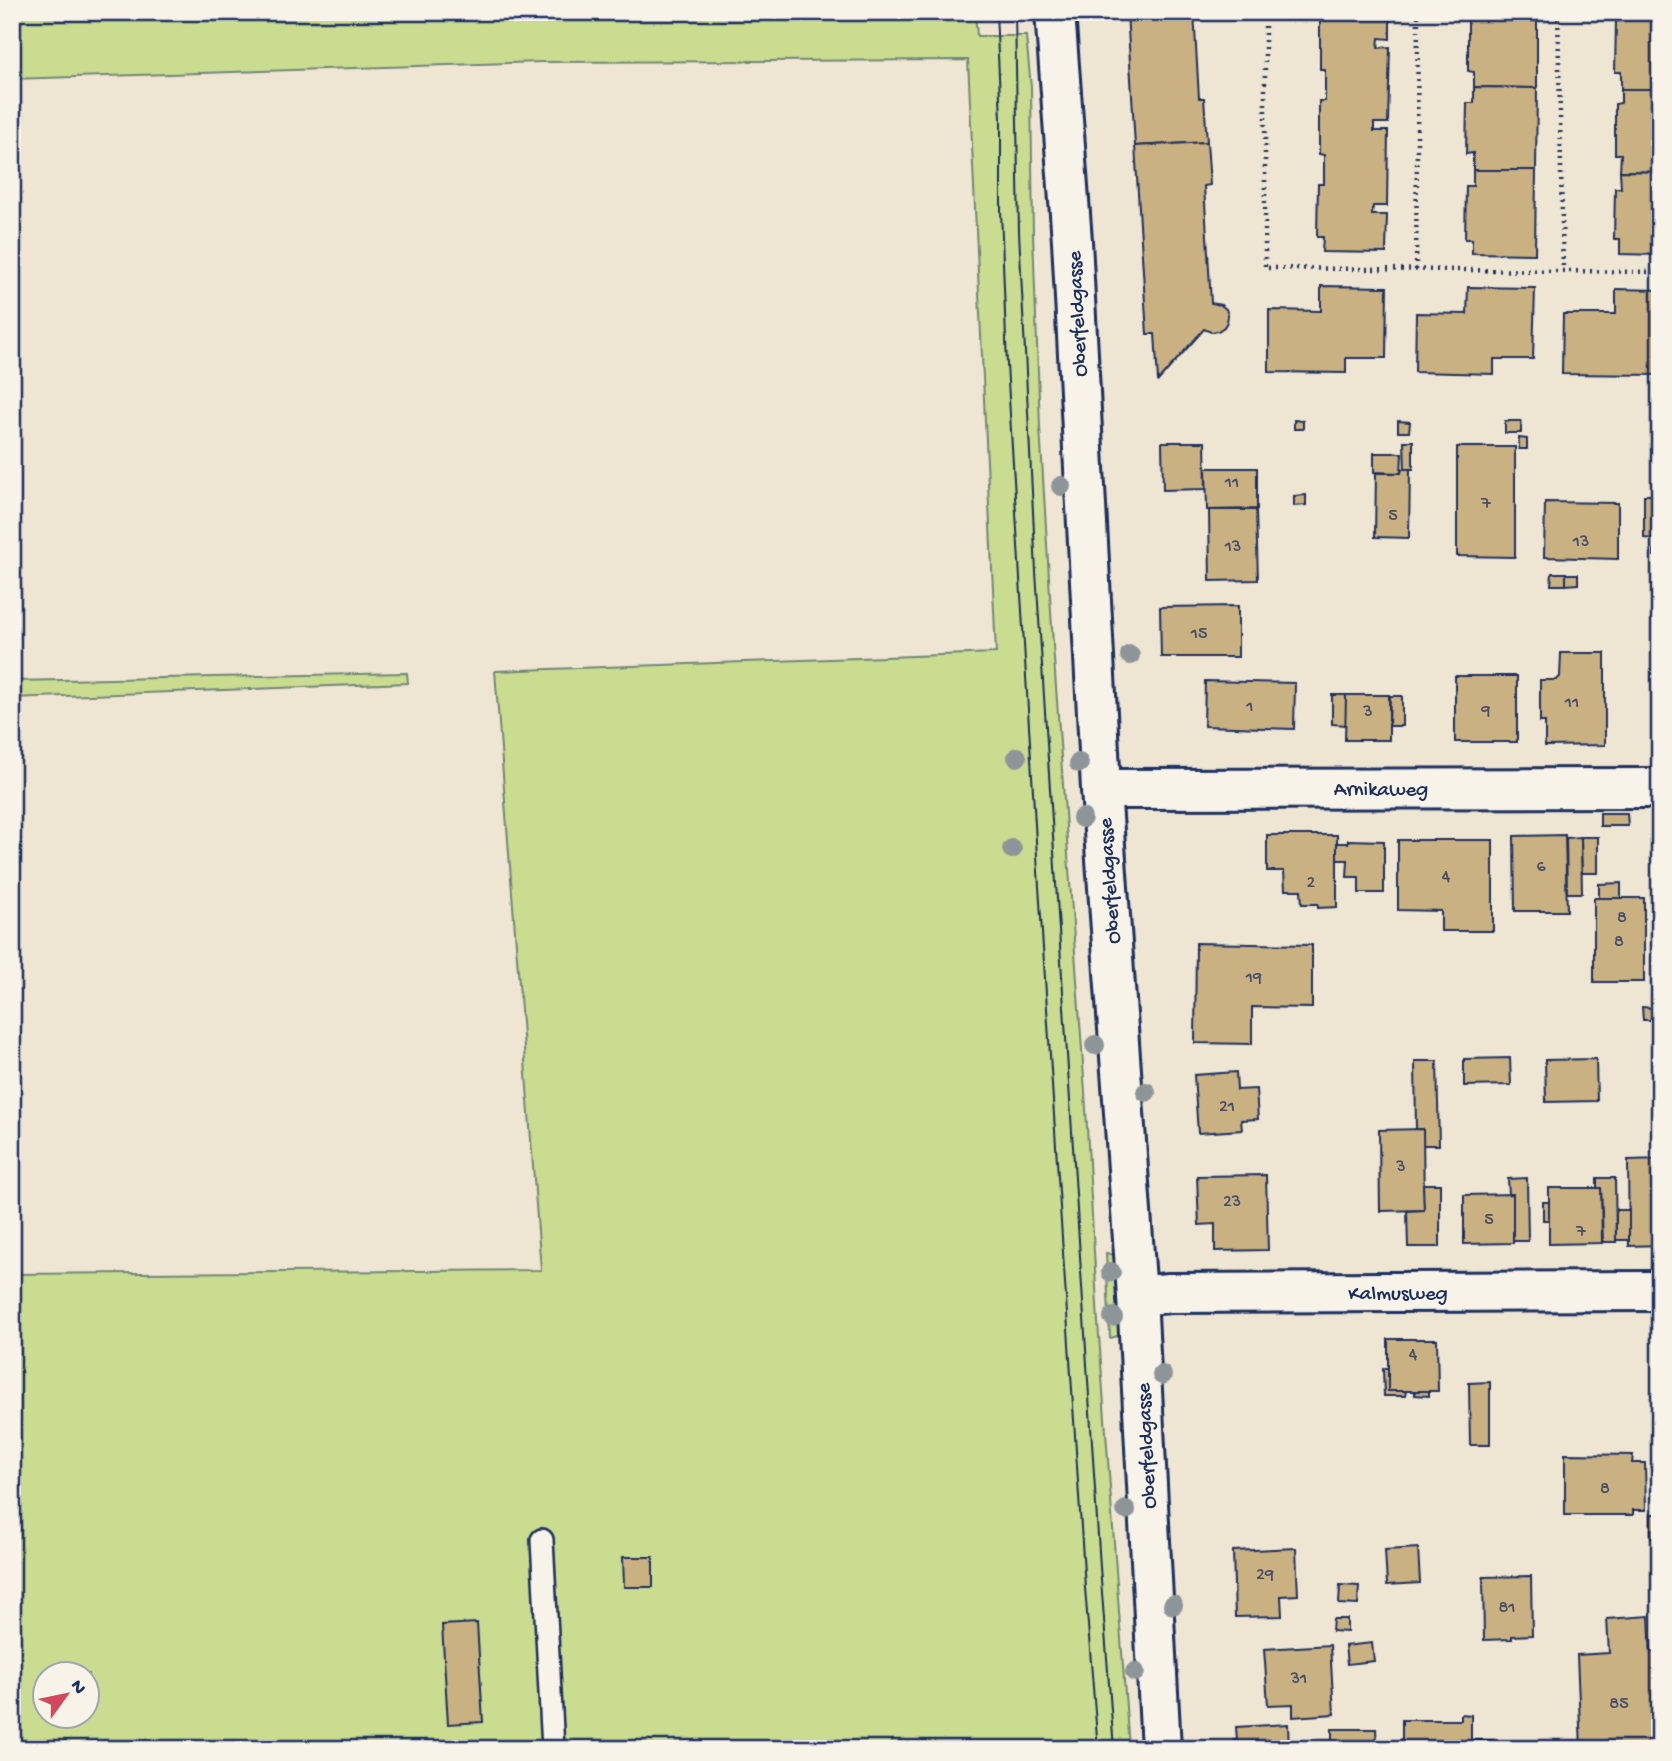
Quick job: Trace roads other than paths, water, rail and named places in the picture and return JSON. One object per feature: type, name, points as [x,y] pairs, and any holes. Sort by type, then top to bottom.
[{"type":"street","name":"Oberfeldgasse","points":[[1055,12],[1072,255],[1101,789],[1136,1296],[1161,1749]]},
{"type":"street","name":"Arnikaweg","points":[[1101,789],[1660,788]]},
{"type":"street","name":"Kalmusweg","points":[[1136,1296],[1168,1293],[1660,1291]]},
{"type":"lane","points":[[542,1540],[553,1749]]},
{"type":"tram line","points":[[996,12],[1007,365],[1085,1588],[1098,1749]]},
{"type":"tram line","points":[[1015,12],[1019,232],[1036,572],[1114,1749]]}]
